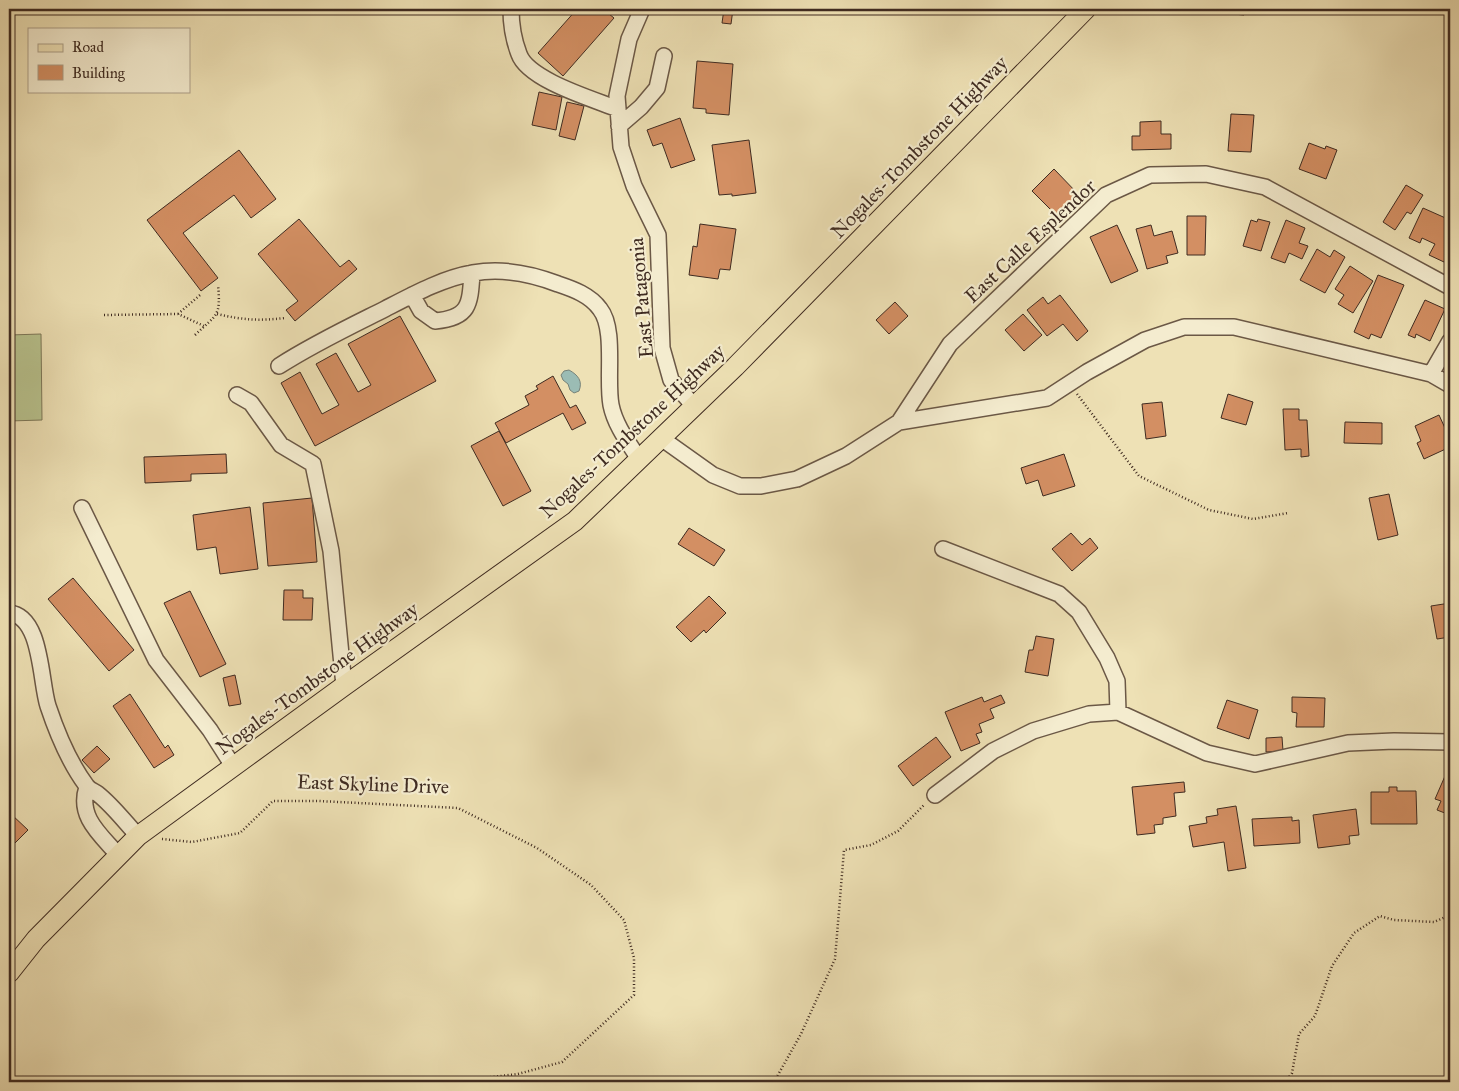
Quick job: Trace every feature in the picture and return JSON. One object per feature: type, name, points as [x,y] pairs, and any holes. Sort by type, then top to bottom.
[{"type":"main road","name":"Nogales-Tombstone Highway","points":[[9,973],[36,939],[138,836],[575,521],[735,367],[1086,9]]},
{"type":"street","points":[[511,9],[519,56],[531,70],[555,85],[618,109]]},
{"type":"street","name":"East Patagonia","points":[[642,9],[629,39],[617,96],[621,147],[634,186],[658,235],[662,348],[671,380],[694,406]]},
{"type":"street","points":[[619,126],[641,107],[657,88],[664,56]]},
{"type":"street","name":"East Calle Esplendor","points":[[899,422],[950,344],[1106,195],[1150,175],[1206,174],[1265,187],[1450,287]]},
{"type":"street","points":[[279,366],[308,347],[412,295],[441,283],[472,273],[504,271],[542,278],[579,291],[600,309],[609,331],[608,382],[611,407],[617,424],[639,458]]},
{"type":"street","points":[[412,295],[421,311],[435,321],[451,320],[464,312],[470,294],[472,273]]},
{"type":"street","points":[[661,438],[713,475],[740,486],[761,486],[797,479],[846,456],[899,422],[1048,398],[1087,372],[1145,340],[1184,327],[1234,327],[1431,374],[1450,385]]},
{"type":"street","points":[[1431,374],[1450,341]]},
{"type":"street","points":[[237,395],[251,403],[281,445],[313,464],[331,551],[344,686]]},
{"type":"street","points":[[82,508],[156,660],[210,730],[233,766]]},
{"type":"street","points":[[943,549],[1059,594],[1079,612],[1107,658],[1117,681],[1118,712]]},
{"type":"street","points":[[9,613],[17,614],[29,625],[39,654],[47,703],[58,733],[87,787],[98,794],[138,836]]},
{"type":"street","points":[[935,795],[993,751],[1033,731],[1089,714],[1118,712],[1207,753],[1255,764],[1348,743],[1394,741],[1450,742]]},
{"type":"street","points":[[87,787],[83,803],[86,814],[91,824],[119,856]]},
{"type":"path","points":[[195,335],[218,314],[220,304],[218,285]]},
{"type":"path","points":[[178,314],[200,295]]},
{"type":"path","points":[[104,314],[178,314],[204,326]]},
{"type":"path","points":[[218,314],[237,319],[260,321],[285,318]]},
{"type":"path","points":[[1069,383],[1139,476],[1209,510],[1253,519],[1288,513]]},
{"type":"path","points":[[774,1082],[801,1034],[836,959],[844,850],[871,845],[898,831],[935,795]]},
{"type":"path","name":"East Skyline Drive","points":[[138,836],[192,842],[240,833],[273,801],[319,801],[458,808],[537,848],[591,885],[624,920],[634,958],[634,994],[562,1062],[518,1074],[448,1082]]},
{"type":"path","points":[[1285,1082],[1292,1073],[1299,1034],[1315,1016],[1332,966],[1354,933],[1380,916],[1394,920],[1434,922],[1450,915]]},
{"type":"green space","points":[[41,334],[42,420],[9,421],[9,335]]},
{"type":"water","points":[[569,370],[580,381],[579,391],[574,393],[561,375],[564,371]]},
{"type":"building","points":[[577,9],[603,9],[614,18],[563,76],[538,53]]},
{"type":"building","points":[[724,9],[733,9],[731,24],[722,23]]},
{"type":"building","points":[[1233,9],[1244,9],[1244,15],[1233,14]]},
{"type":"building","points":[[697,61],[733,64],[729,115],[706,113],[706,109],[693,108]]},
{"type":"building","points":[[539,92],[562,97],[556,130],[532,125]]},
{"type":"building","points":[[567,102],[584,106],[575,140],[559,136]]},
{"type":"building","points":[[1231,114],[1254,115],[1251,152],[1228,151]]},
{"type":"building","points":[[680,118],[695,160],[671,168],[662,143],[653,146],[647,130]]},
{"type":"building","points":[[1161,121],[1161,134],[1171,134],[1171,149],[1132,150],[1132,136],[1140,136],[1140,122]]},
{"type":"building","points":[[749,140],[756,193],[732,196],[732,194],[719,195],[712,145]]},
{"type":"building","points":[[1309,143],[1325,149],[1326,146],[1337,150],[1326,179],[1299,169]]},
{"type":"building","points":[[239,150],[276,199],[251,218],[234,195],[183,233],[218,278],[201,291],[147,220]]},
{"type":"building","points":[[1054,169],[1079,195],[1057,216],[1032,191]]},
{"type":"building","points":[[1406,185],[1423,195],[1411,214],[1407,212],[1395,230],[1383,222]]},
{"type":"building","points":[[1423,208],[1450,220],[1450,250],[1444,262],[1429,255],[1435,244],[1422,238],[1420,243],[1409,238]]},
{"type":"building","points":[[1187,216],[1206,216],[1205,255],[1187,255]]},
{"type":"building","points":[[299,219],[340,267],[349,260],[357,269],[295,321],[286,310],[298,301],[258,254]]},
{"type":"building","points":[[1258,219],[1270,222],[1261,251],[1243,246],[1251,220],[1257,222]]},
{"type":"building","points":[[1286,220],[1305,228],[1299,243],[1308,246],[1302,259],[1289,253],[1285,263],[1271,258]]},
{"type":"building","points":[[700,224],[736,229],[730,270],[720,269],[718,279],[689,275],[693,246],[697,247]]},
{"type":"building","points":[[1117,225],[1138,271],[1111,283],[1090,237]]},
{"type":"building","points":[[1151,225],[1154,236],[1172,231],[1178,253],[1166,256],[1168,263],[1147,269],[1136,229]]},
{"type":"building","points":[[1317,249],[1330,257],[1334,250],[1345,257],[1325,293],[1300,280]]},
{"type":"building","points":[[1350,266],[1373,281],[1353,313],[1338,304],[1344,295],[1335,289]]},
{"type":"building","points":[[1378,275],[1404,285],[1381,338],[1371,334],[1369,339],[1354,332]]},
{"type":"building","points":[[1060,295],[1088,331],[1077,341],[1063,324],[1047,336],[1027,310],[1043,297],[1048,304]]},
{"type":"building","points":[[1425,300],[1445,309],[1430,341],[1416,334],[1415,338],[1408,335]]},
{"type":"building","points":[[895,302],[908,316],[889,334],[876,320]]},
{"type":"building","points":[[1023,314],[1042,335],[1024,351],[1005,330]]},
{"type":"building","points":[[400,316],[436,381],[315,446],[281,383],[300,372],[322,414],[339,405],[316,364],[336,353],[358,392],[371,385],[348,344]]},
{"type":"building","points":[[553,376],[570,408],[576,405],[586,423],[572,430],[563,413],[506,443],[495,423],[529,405],[525,396],[538,389],[536,386]]},
{"type":"building","points":[[1228,394],[1253,402],[1246,425],[1221,418]]},
{"type":"building","points":[[1162,402],[1166,436],[1146,439],[1142,404]]},
{"type":"building","points":[[1283,409],[1299,409],[1299,420],[1307,420],[1309,456],[1301,457],[1301,449],[1285,450]]},
{"type":"building","points":[[1439,415],[1450,439],[1450,447],[1424,459],[1417,443],[1421,441],[1415,426]]},
{"type":"building","points":[[1345,422],[1382,423],[1382,444],[1344,443]]},
{"type":"building","points":[[499,431],[531,491],[503,506],[471,446]]},
{"type":"building","points":[[226,454],[227,473],[191,474],[191,481],[145,483],[144,457]]},
{"type":"building","points":[[1064,454],[1075,486],[1043,496],[1038,480],[1026,484],[1021,468]]},
{"type":"building","points":[[1389,494],[1398,535],[1378,540],[1369,498]]},
{"type":"building","points":[[312,498],[317,562],[268,566],[263,503]]},
{"type":"building","points":[[250,507],[258,569],[220,574],[216,547],[197,550],[193,515]]},
{"type":"building","points":[[689,528],[725,550],[714,566],[678,544]]},
{"type":"building","points":[[1071,533],[1082,545],[1090,538],[1098,548],[1072,571],[1052,549]]},
{"type":"building","points":[[73,578],[134,650],[109,671],[48,599]]},
{"type":"building","points":[[284,590],[303,590],[303,598],[313,598],[312,620],[283,620]]},
{"type":"building","points":[[190,591],[226,664],[200,677],[164,603]]},
{"type":"building","points":[[709,596],[726,613],[706,633],[704,630],[691,642],[676,627]]},
{"type":"building","points":[[1450,603],[1450,637],[1437,639],[1431,606]]},
{"type":"building","points":[[1036,636],[1054,639],[1048,676],[1025,672],[1029,650],[1033,650]]},
{"type":"building","points":[[235,675],[241,704],[229,706],[223,678]]},
{"type":"building","points":[[130,694],[165,748],[168,745],[174,755],[154,768],[113,706]]},
{"type":"building","points":[[1001,695],[1005,703],[990,709],[994,718],[979,724],[982,732],[976,734],[980,743],[961,751],[945,712],[982,697],[984,702]]},
{"type":"building","points":[[1292,697],[1325,698],[1324,727],[1296,727],[1297,713],[1292,712]]},
{"type":"building","points":[[1227,700],[1258,710],[1249,739],[1217,728]]},
{"type":"building","points":[[936,737],[951,757],[913,786],[898,766]]},
{"type":"building","points":[[1282,737],[1283,751],[1266,752],[1266,738]]},
{"type":"building","points":[[97,746],[110,759],[94,773],[82,760]]},
{"type":"building","points":[[1445,776],[1450,779],[1450,815],[1437,810],[1441,801],[1435,799]]},
{"type":"building","points":[[1184,782],[1185,792],[1174,793],[1176,816],[1163,818],[1163,824],[1154,825],[1155,833],[1137,835],[1132,787]]},
{"type":"building","points":[[1389,787],[1397,787],[1397,791],[1416,791],[1417,824],[1371,824],[1371,792],[1389,792]]},
{"type":"building","points":[[1236,806],[1246,868],[1228,871],[1224,842],[1193,847],[1189,826],[1207,823],[1206,817],[1218,815],[1217,809]]},
{"type":"building","points":[[1356,809],[1359,835],[1349,836],[1350,844],[1318,848],[1313,815]]},
{"type":"building","points":[[11,814],[28,830],[9,849],[9,817]]},
{"type":"building","points":[[1292,817],[1292,821],[1299,820],[1300,843],[1254,846],[1252,819]]}]
